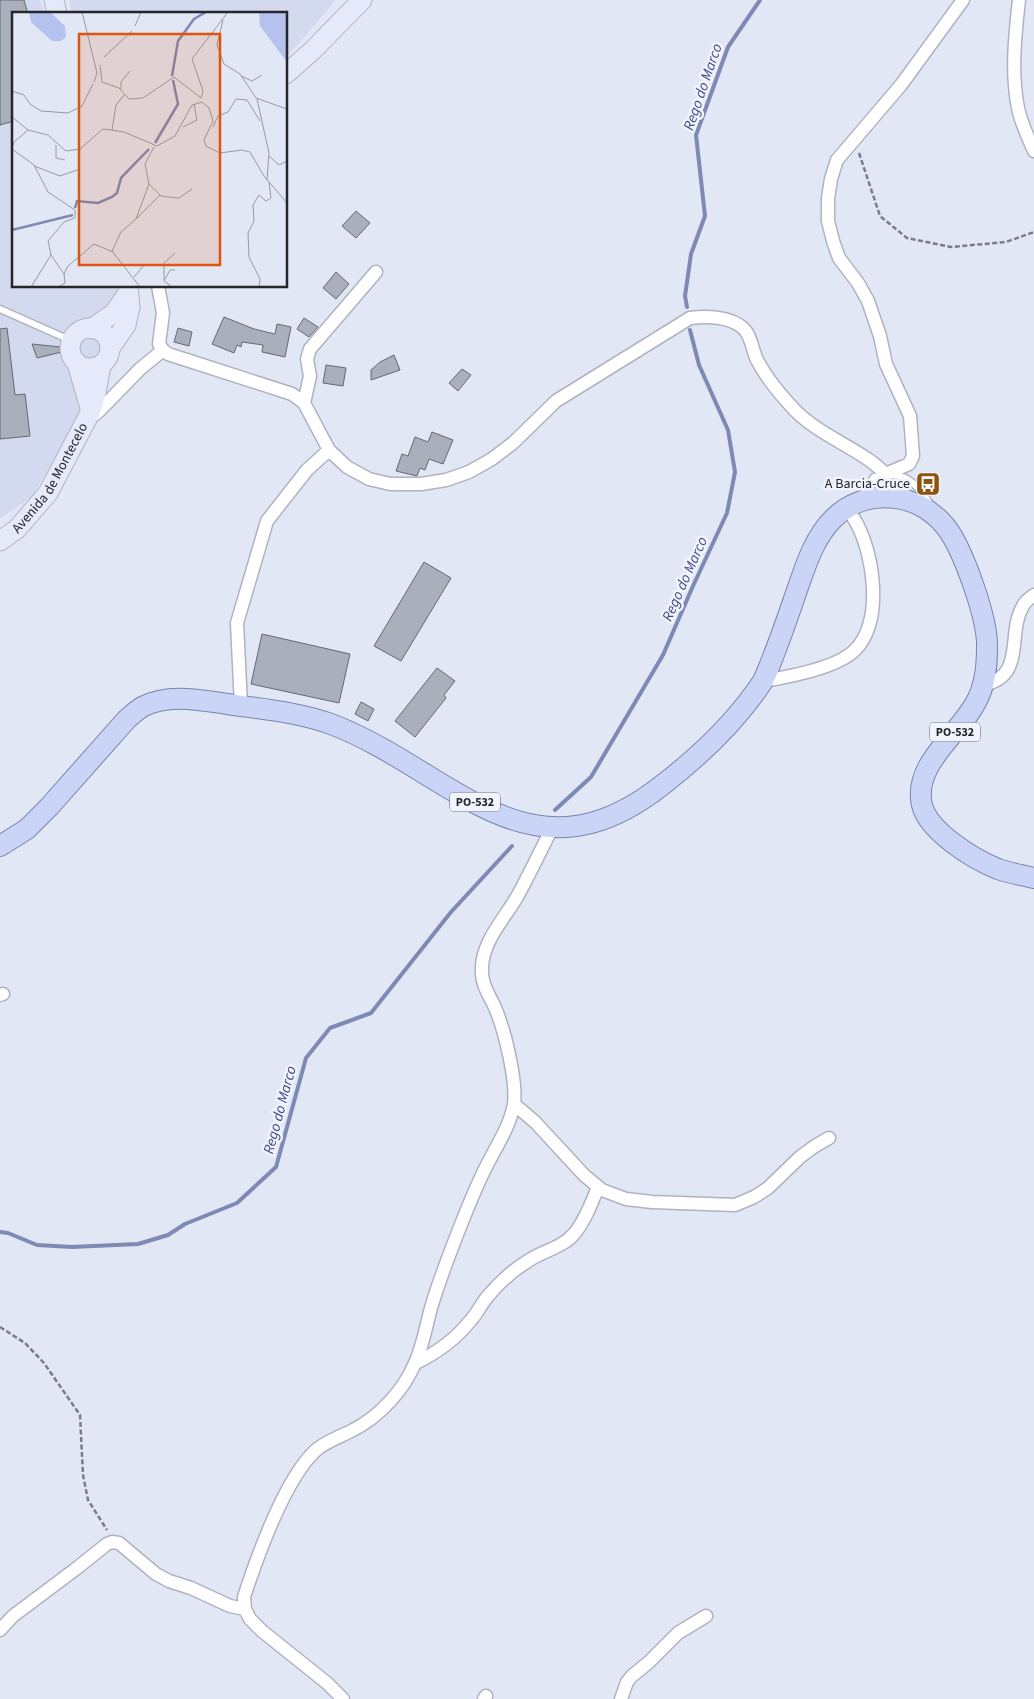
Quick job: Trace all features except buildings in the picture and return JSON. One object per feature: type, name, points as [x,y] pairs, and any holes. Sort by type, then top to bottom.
[{"type":"main road","name":"PO-532","points":[[0,846],[27,829],[127,719],[142,708],[157,701],[174,698],[197,699],[301,716],[329,724],[358,736],[495,813],[517,822],[552,828],[587,825],[607,818],[643,800],[702,753],[736,718],[763,681],[820,536],[832,519],[852,505],[871,497],[887,496],[919,506],[934,515],[946,526],[966,566],[984,619],[988,642],[987,664],[978,698],[966,719],[926,770],[922,782],[922,804],[926,815],[934,826],[977,859],[998,869],[1034,878]]},
{"type":"street","points":[[288,72],[313,50],[362,0]]},
{"type":"street","points":[[158,288],[163,313],[159,344],[163,350],[168,354],[286,392],[304,403],[329,450],[348,466],[369,479],[390,484],[421,484],[446,480],[469,472],[492,459],[513,443],[556,401],[690,318],[700,317],[729,320],[744,328],[749,335],[755,357],[760,366],[793,408],[811,425],[870,460],[886,474],[909,464],[913,456],[910,416],[886,364],[880,336],[868,301],[858,283],[839,258],[828,221],[828,198],[831,179],[837,160],[901,85],[964,0]]},
{"type":"street","points":[[1019,0],[1014,81],[1018,109],[1034,151]]},
{"type":"street","points":[[304,403],[310,376],[307,359],[310,349],[376,272]]},
{"type":"street","points":[[91,329],[101,332],[106,336],[110,348],[109,355],[101,365],[88,368],[77,363],[71,353],[72,341],[81,331],[91,329],[114,313],[128,290]]},
{"type":"street","points":[[110,348],[126,325],[130,307],[128,290]]},
{"type":"street","points":[[88,414],[99,411],[140,369],[163,350]]},
{"type":"street","name":"Avenida de Montecelo","points":[[77,363],[88,414]]},
{"type":"street","name":"Avenida de Montecelo","points":[[0,541],[17,529],[48,493],[88,414],[96,393],[101,365]]},
{"type":"street","points":[[240,706],[237,623],[267,521],[306,470],[329,450]]},
{"type":"street","points":[[763,681],[790,677],[834,662],[856,648],[866,633],[873,614],[874,589],[865,544],[852,505]]},
{"type":"street","points":[[983,684],[995,682],[1007,672],[1012,658],[1019,613],[1024,603],[1034,595]]},
{"type":"street","points":[[343,1699],[327,1683],[262,1631],[250,1618],[245,1609],[244,1597],[287,1492],[306,1461],[328,1442],[372,1419],[393,1398],[416,1363],[442,1274],[464,1216],[486,1166],[506,1129],[514,1104],[513,1081],[507,1048],[497,1011],[484,986],[482,964],[484,953],[489,940],[517,896],[552,828]]},
{"type":"street","points":[[514,1104],[535,1122],[584,1175],[602,1190],[626,1199],[652,1202],[735,1205],[754,1197],[768,1188],[800,1157],[829,1138]]},
{"type":"street","points":[[416,1363],[432,1355],[470,1322],[488,1296],[510,1275],[529,1260],[563,1243],[574,1234],[593,1201],[598,1187]]},
{"type":"street","points":[[0,1630],[13,1616],[112,1542],[119,1544],[156,1574],[169,1581],[191,1588],[230,1606],[245,1609]]},
{"type":"street","points":[[621,1699],[627,1682],[632,1676],[649,1662],[678,1632],[706,1616]]},
{"type":"lane","points":[[0,309],[72,341]]},
{"type":"lane","points":[[852,505],[874,477],[886,474],[905,476],[914,484],[946,526]]},
{"type":"path","points":[[854,140],[880,216],[907,238],[951,247],[1006,242],[1034,232]]},
{"type":"path","points":[[0,1327],[25,1343],[44,1363],[80,1414],[83,1475],[88,1500],[107,1530],[112,1542]]},
{"type":"shaded area","points":[[0,0],[40,0],[43,12],[12,12],[12,288],[117,288],[123,313],[106,336],[78,418],[32,497],[0,518]]},
{"type":"shaded area","points":[[69,0],[336,0],[288,56],[288,12],[72,12]]},
{"type":"waterway","name":"Rego do Marco","points":[[687,307],[685,296],[691,254],[705,216],[696,135],[728,47],[760,0]]},
{"type":"waterway","name":"Rego do Marco","points":[[555,810],[591,777],[663,655],[727,513],[735,472],[728,430],[699,365],[690,330]]},
{"type":"waterway","name":"Rego do Marco","points":[[0,1232],[8,1233],[37,1245],[72,1247],[138,1244],[168,1235],[185,1224],[237,1203],[276,1167],[306,1058],[330,1028],[371,1013],[451,912],[512,846]]},
{"type":"place","name":"A Barcia-Cruce","points":[[928,484]]}]
